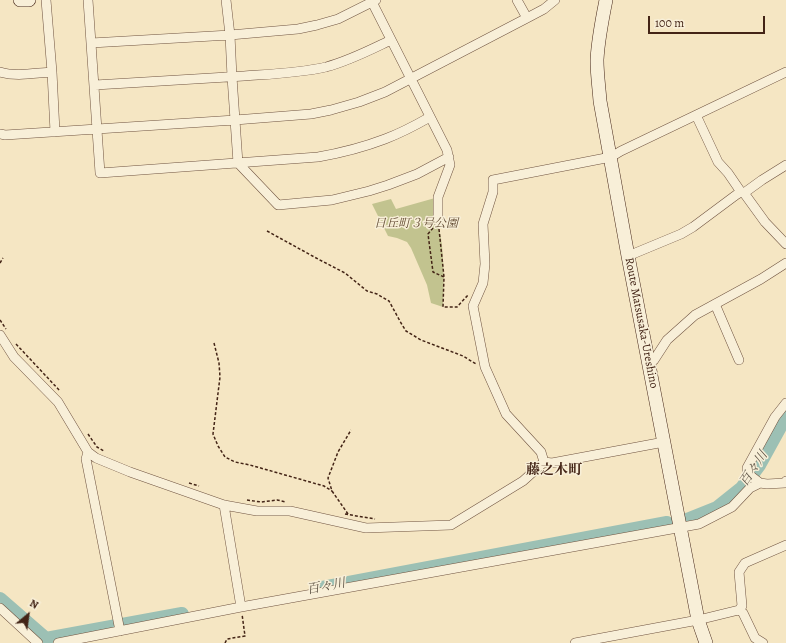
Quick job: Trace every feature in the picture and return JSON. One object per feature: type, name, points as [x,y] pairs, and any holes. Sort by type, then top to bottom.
[{"type":"main road","points":[[20,0],[29,0]]},
{"type":"main road","name":"Route Matsusaka-Ureshino","points":[[606,0],[597,58],[600,101],[628,256],[698,620],[706,643]]},
{"type":"street","points":[[46,0],[55,132]]},
{"type":"street","points":[[88,0],[100,172],[318,157],[340,153],[386,138],[430,117]]},
{"type":"street","points":[[226,0],[230,35],[238,163],[278,205],[332,200],[369,191],[417,174],[449,158]]},
{"type":"street","points":[[517,0],[527,18]]},
{"type":"street","points":[[0,134],[5,135],[235,120],[311,114],[331,110],[350,105],[385,92],[544,9],[555,0]]},
{"type":"street","points":[[602,20],[613,0]]},
{"type":"street","points":[[92,44],[298,29],[338,19],[373,1],[391,40],[447,150],[450,165],[438,197],[438,222]]},
{"type":"street","points":[[95,86],[300,72],[336,64],[367,52],[391,40]]},
{"type":"street","points":[[0,72],[11,74],[52,72]]},
{"type":"street","points":[[544,462],[541,452],[506,414],[485,367],[473,306],[483,283],[485,264],[483,224],[493,192],[493,180],[611,157],[786,72]]},
{"type":"street","points":[[696,115],[718,162],[765,222],[786,244]]},
{"type":"street","points":[[628,256],[681,234],[736,195],[743,193],[786,165]]},
{"type":"street","points":[[649,364],[654,360],[667,340],[695,315],[761,279],[786,263]]},
{"type":"street","points":[[715,304],[739,360]]},
{"type":"street","points":[[4,333],[14,357],[58,402],[88,452],[96,458],[130,472],[224,505],[257,512],[290,511],[366,528],[452,525],[524,481],[544,462]]},
{"type":"street","points":[[786,403],[775,417],[747,468],[747,473],[754,479],[767,484],[786,483]]},
{"type":"street","points":[[544,462],[552,464],[664,442]]},
{"type":"street","points":[[88,452],[86,459],[120,631]]},
{"type":"street","points":[[58,643],[241,607],[699,524],[732,507],[750,488],[754,479]]},
{"type":"street","points":[[224,505],[241,607]]},
{"type":"street","points":[[575,643],[698,620],[738,610],[742,606],[739,572],[745,563],[786,545]]},
{"type":"street","points":[[0,608],[38,643]]},
{"type":"street","points":[[738,610],[743,613],[755,638],[763,643]]},
{"type":"path","points":[[438,222],[444,277],[443,306],[457,307],[469,295]]},
{"type":"path","points":[[438,222],[428,234],[433,272],[444,277]]},
{"type":"path","points":[[267,231],[346,273],[367,291],[377,294],[389,301],[400,324],[406,331],[421,340],[454,352],[480,366],[485,367]]},
{"type":"path","points":[[0,263],[3,258]]},
{"type":"path","points":[[0,320],[4,333]]},
{"type":"path","points":[[16,343],[59,390],[61,395]]},
{"type":"path","points":[[214,343],[219,363],[220,377],[213,434],[225,458],[324,486],[332,491]]},
{"type":"path","points":[[85,430],[97,447],[104,451]]},
{"type":"path","points":[[348,514],[332,491],[328,478],[338,452],[351,430]]},
{"type":"path","points":[[186,482],[200,487]]},
{"type":"path","points":[[247,500],[261,502],[277,500],[290,503]]},
{"type":"path","points":[[341,514],[378,520]]},
{"type":"path","points":[[225,643],[228,639],[244,636],[241,607]]},
{"type":"green space","name":"日丘町３号公園","points":[[435,198],[436,223],[441,238],[444,276],[443,307],[431,303],[427,285],[411,248],[407,242],[388,236],[372,204],[391,199],[396,209]]},
{"type":"waterway","name":"百々川","points":[[687,520],[717,508],[742,488],[759,465],[786,416]]},
{"type":"waterway","name":"百々川","points":[[317,589],[667,523]]},
{"type":"waterway","name":"百々川","points":[[0,599],[46,639],[182,614]]},
{"type":"district","name":"藤之木町","points":[[554,471]]}]
